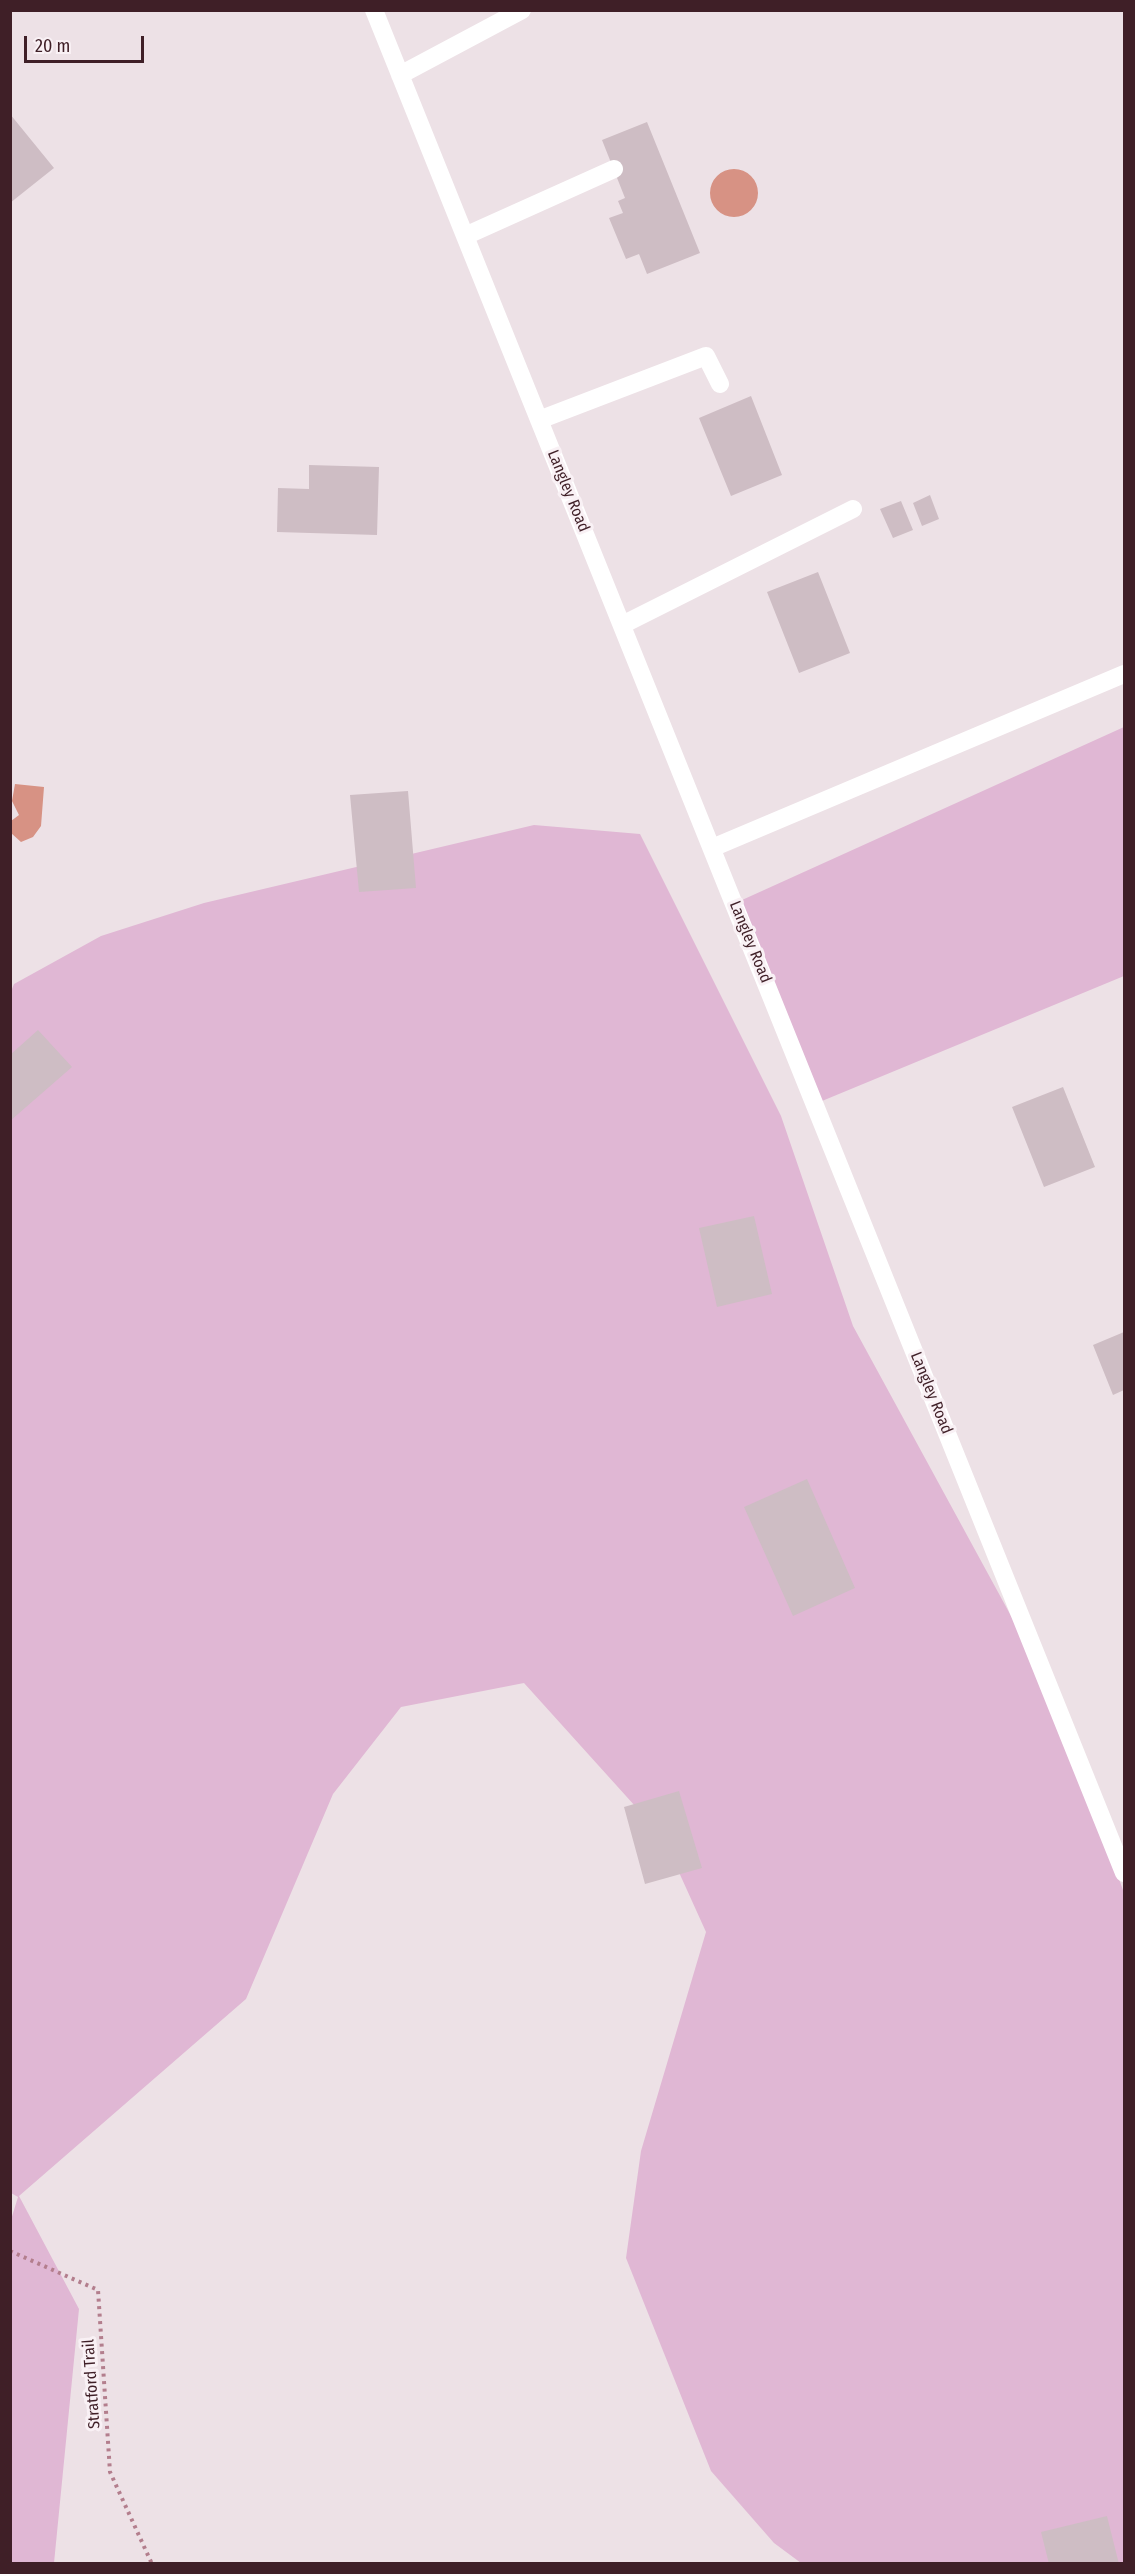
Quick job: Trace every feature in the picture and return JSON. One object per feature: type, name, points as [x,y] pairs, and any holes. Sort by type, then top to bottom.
[{"type":"street","name":"Langley Road","points":[[374,10],[1125,1873]]},
{"type":"street","points":[[400,75],[522,10]]},
{"type":"street","points":[[465,236],[614,169]]},
{"type":"street","points":[[539,420],[705,357],[720,384]]},
{"type":"street","points":[[622,625],[853,509]]},
{"type":"street","points":[[712,848],[1125,674]]},
{"type":"path","name":"Stratford Trail","points":[[10,2251],[98,2290],[110,2472],[152,2564]]},
{"type":"shaded area","points":[[734,169],[751,176],[758,193],[751,210],[734,217],[717,210],[710,193],[717,176]]},
{"type":"shaded area","points":[[1124,727],[1124,976],[822,1101],[731,905]]},
{"type":"shaded area","points":[[15,784],[44,787],[41,826],[33,837],[21,842],[11,833],[11,821],[19,815],[12,801]]},
{"type":"shaded area","points":[[534,825],[640,834],[781,1116],[853,1326],[1053,1693],[1124,1893],[1124,2563],[801,2563],[774,2543],[711,2471],[626,2258],[641,2151],[706,1932],[663,1837],[524,1683],[401,1707],[333,1794],[246,1999],[19,2196],[79,2309],[54,2563],[11,2563],[10,2223],[18,2197],[11,2193],[10,994],[14,984],[101,936],[204,903]]},
{"type":"building","points":[[10,114],[54,168],[10,203]]},
{"type":"building","points":[[647,122],[700,253],[647,274],[639,254],[626,259],[609,218],[623,213],[618,201],[625,198],[602,140]]},
{"type":"building","points":[[751,396],[782,475],[731,496],[699,418]]},
{"type":"building","points":[[309,465],[379,467],[377,535],[277,532],[278,488],[309,489]]},
{"type":"building","points":[[930,495],[939,519],[922,526],[913,503]]},
{"type":"building","points":[[901,501],[913,530],[893,538],[880,509]]},
{"type":"building","points":[[818,572],[850,653],[799,673],[767,592]]},
{"type":"building","points":[[408,791],[416,888],[359,892],[350,795]]},
{"type":"building","points":[[38,1030],[72,1067],[10,1121],[10,1055]]},
{"type":"building","points":[[1063,1087],[1095,1167],[1044,1187],[1012,1107]]},
{"type":"building","points":[[754,1216],[772,1294],[717,1307],[699,1228]]},
{"type":"building","points":[[1124,1332],[1124,1390],[1113,1395],[1093,1345]]},
{"type":"building","points":[[807,1479],[855,1588],[793,1616],[744,1507]]},
{"type":"building","points":[[679,1791],[702,1868],[645,1884],[624,1807]]},
{"type":"building","points":[[1107,2516],[1119,2564],[1049,2564],[1041,2532]]}]
